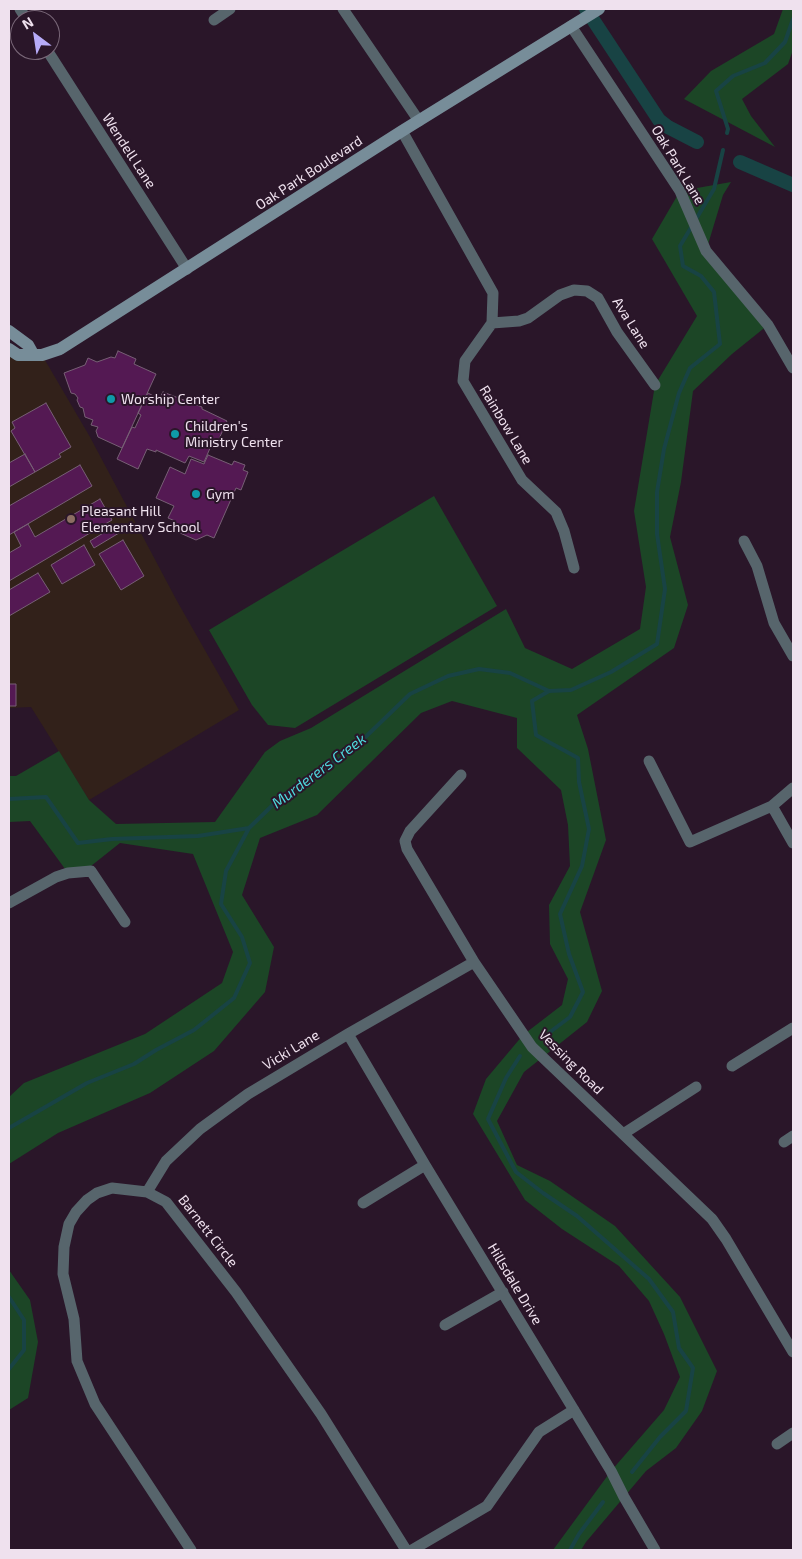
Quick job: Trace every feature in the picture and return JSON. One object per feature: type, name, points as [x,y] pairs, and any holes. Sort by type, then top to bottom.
[{"type":"street","points":[[214,20],[230,9]]},
{"type":"street","points":[[343,9],[419,121]]},
{"type":"street","name":"Oak Park Boulevard","points":[[9,349],[18,355],[42,355],[60,349],[402,131],[599,9]]},
{"type":"street","name":"Oak Park Lane","points":[[571,26],[680,191],[706,251],[768,324],[793,368]]},
{"type":"street","name":"Wendell Lane","points":[[52,60],[187,269]]},
{"type":"street","points":[[402,131],[493,292],[492,322]]},
{"type":"street","name":"Ava Lane","points":[[492,322],[519,321],[528,318],[560,295],[574,290],[587,291],[598,298],[617,332],[655,385]]},
{"type":"street","name":"Rainbow Lane","points":[[492,322],[465,361],[462,381],[522,480],[556,512],[574,568]]},
{"type":"street","points":[[9,331],[28,344],[33,354]]},
{"type":"street","points":[[744,542],[757,566],[774,623],[793,656]]},
{"type":"street","points":[[649,761],[690,842],[772,806],[793,788]]},
{"type":"street","name":"Vessing Road","points":[[461,775],[410,831],[405,840],[407,849],[474,962],[532,1048],[712,1219],[726,1239],[793,1352]]},
{"type":"street","points":[[772,806],[793,843]]},
{"type":"street","points":[[9,903],[56,877],[68,873],[91,871],[125,922]]},
{"type":"street","name":"Vicki Lane","points":[[146,1192],[166,1161],[200,1129],[248,1094],[474,962]]},
{"type":"street","points":[[732,1066],[793,1028]]},
{"type":"street","name":"Hillsdale Drive","points":[[348,1034],[574,1410],[655,1550]]},
{"type":"street","points":[[622,1134],[696,1088]]},
{"type":"street","points":[[363,1203],[425,1164]]},
{"type":"street","name":"Barnett Circle","points":[[191,1550],[95,1404],[77,1361],[74,1319],[63,1274],[64,1247],[69,1224],[76,1212],[86,1200],[97,1193],[112,1188],[146,1192],[166,1202],[236,1292],[321,1414],[406,1550]]},
{"type":"street","points":[[445,1325],[503,1292]]},
{"type":"street","points":[[412,1550],[487,1506],[539,1432],[574,1410]]},
{"type":"street","points":[[776,1444],[793,1433]]},
{"type":"shaded area","name":"Pleasant Hill Elementary School","points":[[9,349],[42,355],[90,437],[177,601],[239,710],[89,800],[31,707],[9,708]]},
{"type":"green space","points":[[783,9],[793,9],[793,50],[788,64],[742,99],[751,116],[775,147],[684,99],[711,71],[774,34]]},
{"type":"green space","points":[[731,182],[723,195],[706,251],[768,325],[732,354],[693,391],[681,482],[670,537],[688,605],[674,648],[577,715],[588,749],[606,840],[580,912],[602,991],[587,1022],[524,1072],[497,1121],[517,1165],[550,1181],[615,1226],[680,1297],[717,1371],[702,1411],[676,1448],[646,1471],[581,1550],[553,1550],[611,1471],[664,1410],[680,1377],[649,1301],[619,1266],[562,1229],[525,1200],[473,1114],[486,1079],[523,1035],[562,1005],[568,979],[550,944],[549,905],[570,866],[568,825],[561,790],[517,748],[517,718],[452,701],[421,713],[317,815],[260,838],[242,895],[274,947],[265,992],[214,1051],[150,1093],[58,1133],[9,1164],[9,1097],[24,1083],[145,1034],[222,983],[233,952],[193,854],[120,843],[91,866],[68,873],[30,821],[9,822],[9,776],[16,776],[59,751],[89,800],[116,824],[215,822],[265,752],[280,741],[311,728],[506,609],[525,648],[572,669],[640,629],[646,587],[634,511],[655,385],[697,316],[652,239],[680,191]]},
{"type":"green space","points":[[434,496],[497,606],[295,728],[268,725],[252,705],[209,630]]},
{"type":"green space","points":[[9,1270],[30,1300],[38,1342],[28,1398],[9,1410]]},
{"type":"building","name":"Worship Center","points":[[118,351],[136,359],[134,364],[156,374],[122,448],[98,437],[96,431],[98,427],[91,425],[93,420],[85,417],[83,408],[80,407],[77,400],[78,398],[75,394],[71,393],[64,373],[85,365],[88,358],[97,362],[111,357],[115,358]]},
{"type":"building","name":"Children's Ministry Center","points":[[163,392],[202,407],[202,409],[227,421],[218,441],[214,439],[204,462],[189,456],[185,463],[156,450],[156,452],[147,449],[138,469],[117,459],[132,427],[135,428],[141,415],[138,413],[148,393],[159,399]]},
{"type":"building","points":[[46,403],[71,447],[59,454],[61,457],[35,472],[11,431],[15,428],[12,422]]},
{"type":"building","points":[[25,454],[35,472],[9,487],[9,463]]},
{"type":"building","name":"Gym","points":[[208,455],[232,465],[234,461],[245,465],[243,470],[248,472],[241,490],[236,488],[214,538],[207,535],[196,540],[180,533],[175,521],[168,518],[174,506],[156,498],[170,467],[185,474],[191,459],[204,464]]},
{"type":"building","points":[[80,465],[92,486],[9,535],[9,506]]},
{"type":"building","points":[[100,499],[112,520],[9,581],[9,553],[21,546],[14,532],[28,524],[35,537]]},
{"type":"building","points":[[115,526],[119,533],[94,548],[90,541]]},
{"type":"building","points":[[123,540],[144,576],[121,590],[99,554]]},
{"type":"building","points":[[84,545],[95,565],[62,584],[51,565]]},
{"type":"building","points":[[38,573],[50,592],[9,616],[9,590]]},
{"type":"building","points":[[9,684],[16,684],[16,706],[9,706]]},
{"type":"waterway","points":[[586,9],[659,120],[668,127],[697,142]]},
{"type":"waterway","name":"Murderers Creek","points":[[727,133],[728,129],[716,91],[733,76],[765,63],[785,42],[793,19]]},
{"type":"waterway","name":"Murderers Creek","points":[[9,1128],[87,1083],[134,1064],[194,1030],[234,998],[250,963],[242,937],[221,904],[226,871],[249,828],[279,799],[351,751],[410,694],[448,676],[479,669],[510,673],[549,691],[571,690],[611,672],[657,644],[665,589],[657,534],[657,492],[664,449],[679,393],[690,368],[720,344],[714,292],[701,276],[683,266],[680,246],[714,189],[723,150]]},
{"type":"waterway","points":[[740,162],[793,185]]},
{"type":"waterway","points":[[549,691],[532,701],[536,735],[578,758],[579,782],[589,829],[582,866],[560,914],[569,954],[583,992],[570,1017],[550,1032]]},
{"type":"waterway","points":[[9,799],[46,797],[78,843],[112,839],[198,836],[249,828]]},
{"type":"waterway","points":[[520,1056],[506,1078],[488,1119],[516,1172],[577,1216],[649,1279],[673,1312],[679,1348],[693,1368],[686,1411],[660,1437],[632,1472]]},
{"type":"waterway","name":"Murderers Creek","points":[[9,1297],[24,1320],[24,1350],[9,1369]]},
{"type":"waterway","points":[[570,1550],[579,1534],[603,1502]]},
{"type":"place","name":"Worship Center","points":[[111,399]]},
{"type":"place","name":"Children's Ministry Center","points":[[175,434]]},
{"type":"place","name":"Gym","points":[[196,494]]},
{"type":"place","name":"Pleasant Hill Elementary School","points":[[71,519]]}]
